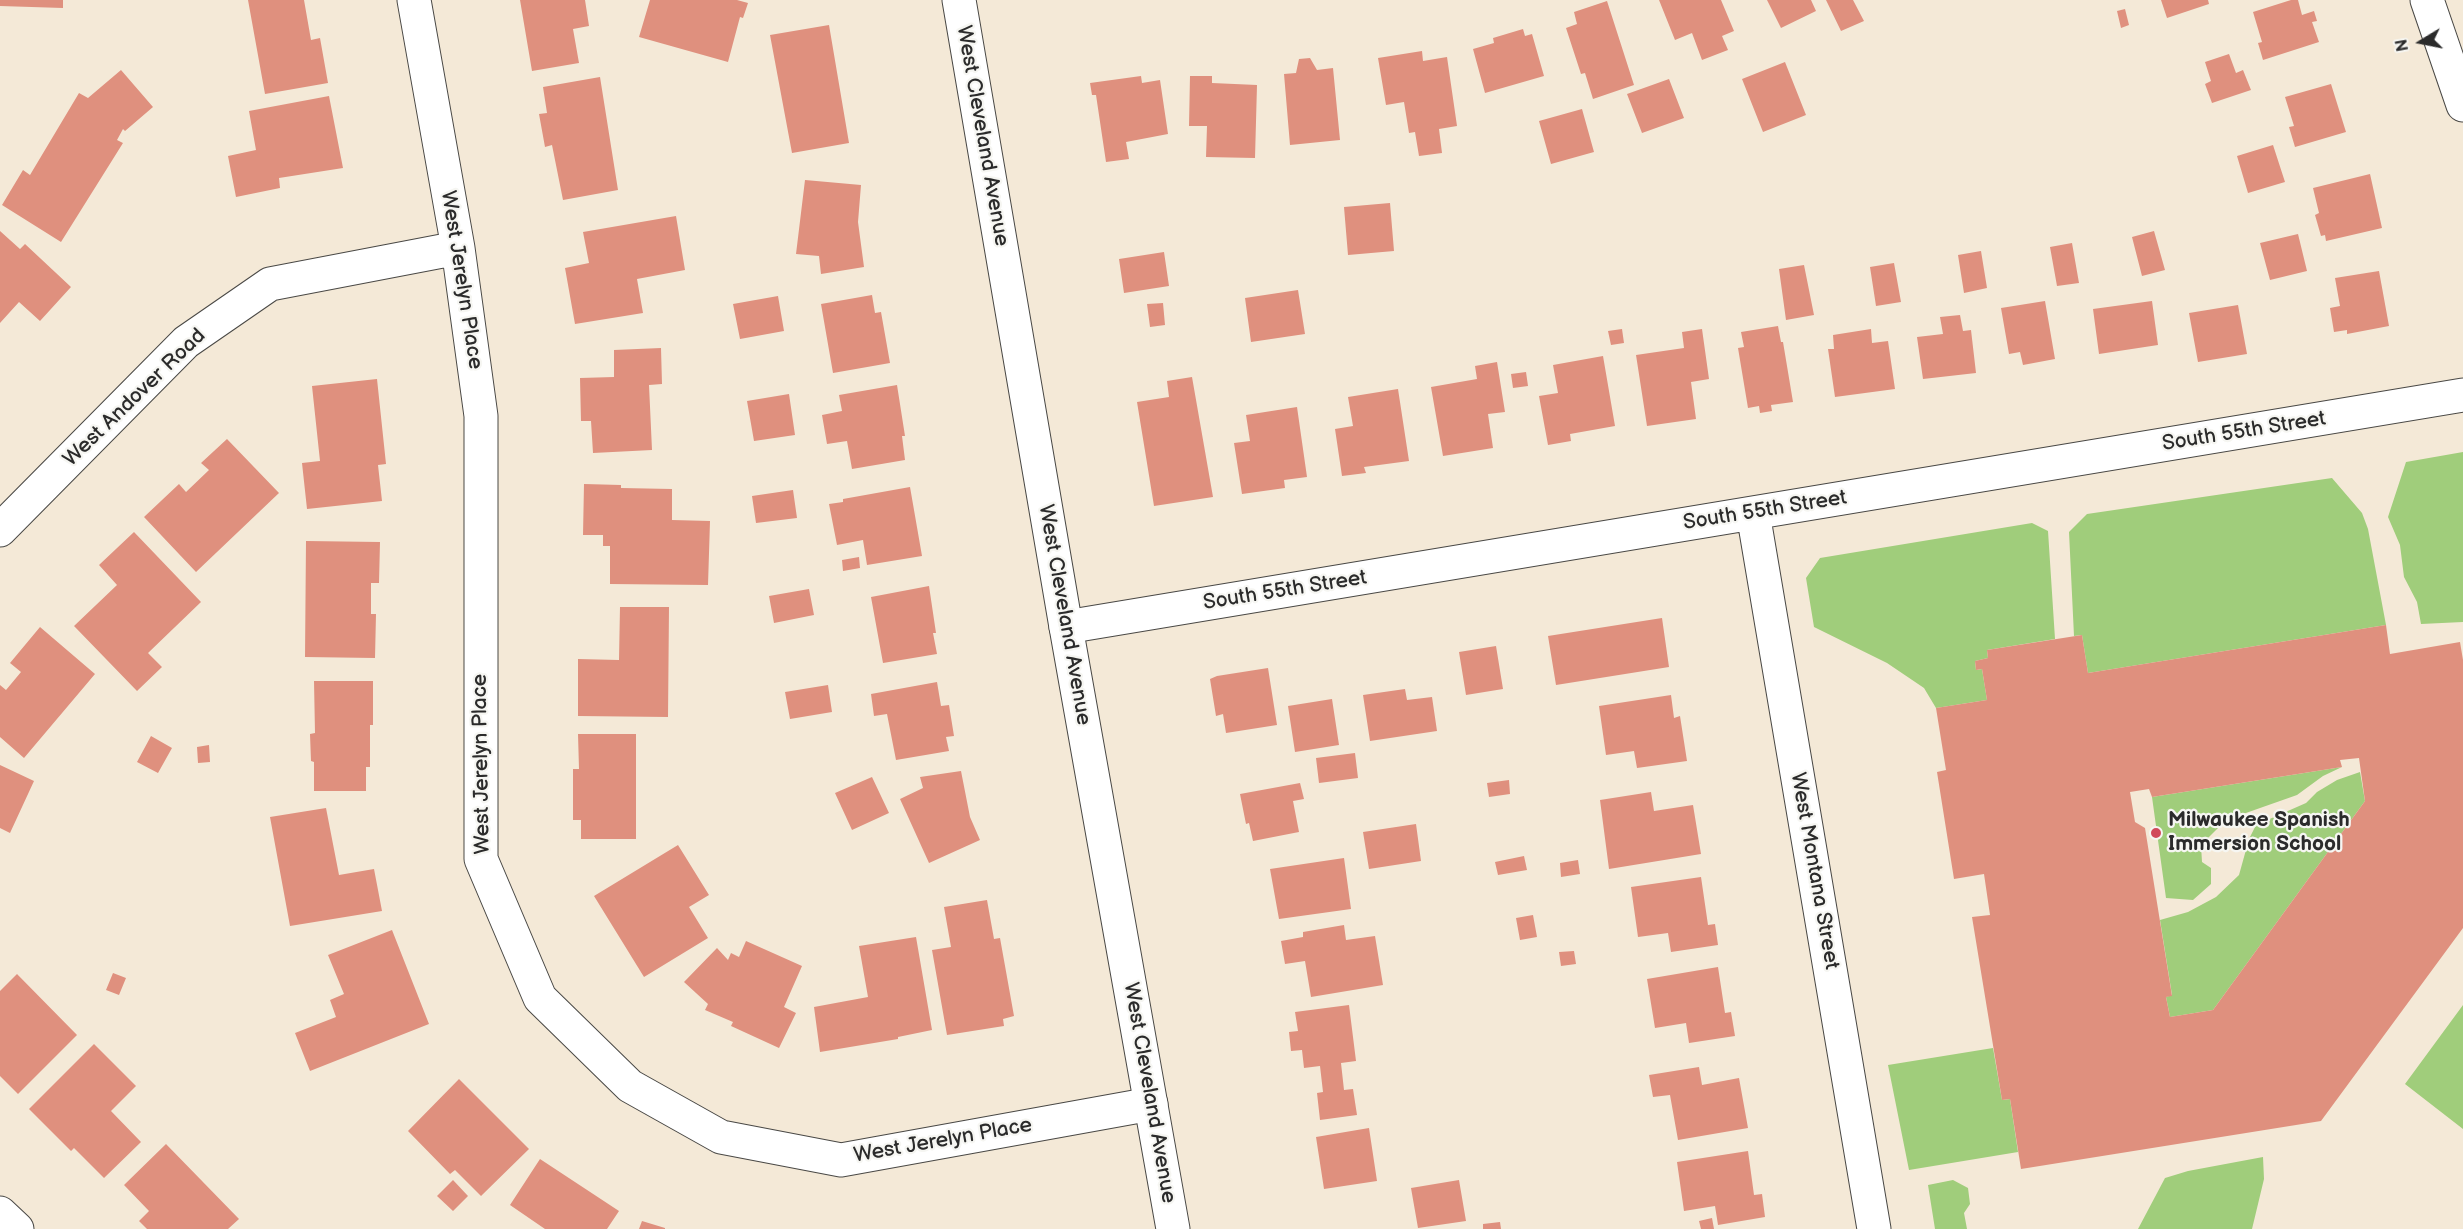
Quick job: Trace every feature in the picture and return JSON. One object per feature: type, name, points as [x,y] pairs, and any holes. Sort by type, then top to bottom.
[{"type":"street","name":"West Jerelyn Place","points":[[414,0],[458,248],[481,416],[481,859],[540,998],[630,1086],[721,1137],[841,1160],[1152,1104]]},
{"type":"street","name":"West Cleveland Avenue","points":[[959,0],[1066,627],[1173,1229]]},
{"type":"street","points":[[2427,0],[2463,105]]},
{"type":"street","name":"West Andover Road","points":[[0,530],[186,342],[270,284],[458,248]]},
{"type":"street","name":"South 55th Street","points":[[1066,627],[2463,395]]},
{"type":"street","name":"West Montana Street","points":[[1753,513],[1874,1229]]},
{"type":"street","points":[[0,1213],[16,1229]]},
{"type":"green space","points":[[2463,452],[2463,622],[2421,624],[2417,602],[2404,577],[2400,545],[2388,517],[2406,462]]},
{"type":"green space","points":[[2332,478],[2362,513],[2368,529],[2386,625],[2088,673],[2082,635],[2074,636],[2069,532],[2087,514]]},
{"type":"green space","points":[[2032,523],[2048,531],[2055,639],[1987,650],[1988,658],[1975,661],[1976,670],[1982,669],[1987,700],[1936,708],[1924,688],[1887,663],[1814,627],[1806,578],[1820,558]]},
{"type":"green space","points":[[2342,767],[2323,776],[2297,795],[2226,820],[2201,845],[2202,862],[2211,868],[2211,884],[2193,900],[2166,898],[2152,797]]},
{"type":"green space","points":[[2360,772],[2365,801],[2213,1010],[2170,1017],[2166,997],[2172,995],[2160,920],[2188,912],[2216,897],[2239,875],[2249,839],[2256,825],[2306,803],[2317,792],[2337,780]]},
{"type":"green space","points":[[2463,1005],[2463,1129],[2405,1084]]},
{"type":"green space","points":[[1993,1048],[2002,1100],[2010,1099],[2018,1152],[1909,1170],[1888,1065]]},
{"type":"green space","points":[[2263,1157],[2264,1179],[2252,1229],[2138,1229],[2165,1178],[2188,1171]]},
{"type":"green space","points":[[1953,1180],[1968,1188],[1970,1204],[1964,1213],[1967,1229],[1935,1229],[1928,1185]]},
{"type":"building","points":[[0,0],[63,0],[63,8],[0,6]]},
{"type":"building","points":[[248,0],[304,0],[311,40],[320,38],[328,83],[265,94]]},
{"type":"building","points":[[520,0],[585,0],[589,26],[573,29],[579,63],[532,71]]},
{"type":"building","points":[[650,0],[737,0],[748,3],[743,18],[740,17],[728,62],[639,37]]},
{"type":"building","points":[[1659,0],[1721,0],[1734,31],[1722,36],[1728,50],[1702,60],[1692,33],[1675,40]]},
{"type":"building","points":[[1767,0],[1811,0],[1816,11],[1781,28]]},
{"type":"building","points":[[1826,0],[1853,0],[1864,21],[1841,31]]},
{"type":"building","points":[[2161,0],[2208,0],[2209,4],[2167,18]]},
{"type":"building","points":[[2291,0],[2298,0],[2302,15],[2314,11],[2317,21],[2312,22],[2319,42],[2263,60],[2258,43],[2262,42],[2253,12]]},
{"type":"building","points":[[1607,1],[1634,85],[1593,99],[1585,73],[1581,74],[1566,28],[1577,24],[1574,12]]},
{"type":"building","points":[[2125,9],[2129,25],[2121,28],[2117,11]]},
{"type":"building","points":[[829,25],[849,143],[792,153],[770,35]]},
{"type":"building","points":[[1523,29],[1525,36],[1532,34],[1544,76],[1485,93],[1473,49],[1494,43],[1493,38]]},
{"type":"building","points":[[1422,51],[1423,61],[1447,57],[1457,126],[1439,129],[1442,153],[1419,156],[1415,132],[1409,133],[1404,102],[1386,105],[1378,58]]},
{"type":"building","points":[[2229,54],[2236,73],[2243,70],[2251,90],[2212,103],[2205,84],[2211,81],[2205,62]]},
{"type":"building","points":[[1310,58],[1317,70],[1333,68],[1340,140],[1290,145],[1284,74],[1296,73],[1299,59]]},
{"type":"building","points":[[1785,62],[1806,115],[1763,132],[1742,79]]},
{"type":"building","points":[[121,70],[153,107],[125,131],[123,129],[117,140],[123,143],[61,242],[2,205],[23,170],[30,175],[79,93],[88,98]]},
{"type":"building","points":[[1141,76],[1142,83],[1160,80],[1168,134],[1126,142],[1129,159],[1106,162],[1096,95],[1092,95],[1090,83]]},
{"type":"building","points":[[1190,76],[1212,76],[1212,83],[1257,85],[1255,158],[1206,157],[1207,126],[1189,126]]},
{"type":"building","points":[[600,77],[618,190],[563,200],[552,145],[545,147],[539,114],[547,113],[543,87]]},
{"type":"building","points":[[1669,79],[1684,118],[1642,133],[1627,94]]},
{"type":"building","points":[[2331,84],[2346,132],[2295,147],[2289,127],[2294,126],[2285,97]]},
{"type":"building","points":[[329,96],[343,168],[279,178],[280,188],[236,197],[228,156],[256,150],[249,111]]},
{"type":"building","points":[[1582,109],[1594,152],[1551,164],[1539,121]]},
{"type":"building","points":[[2273,145],[2285,182],[2248,193],[2237,156]]},
{"type":"building","points":[[2370,174],[2382,228],[2326,241],[2325,235],[2321,236],[2315,215],[2319,213],[2313,188]]},
{"type":"building","points":[[805,180],[861,185],[858,222],[864,267],[821,274],[819,256],[796,254]]},
{"type":"building","points":[[1390,203],[1394,251],[1348,255],[1344,207]]},
{"type":"building","points":[[676,216],[685,270],[637,279],[643,313],[575,324],[565,268],[589,263],[583,232]]},
{"type":"building","points":[[0,231],[20,249],[25,244],[71,287],[40,321],[19,302],[0,323]]},
{"type":"building","points":[[2154,231],[2165,270],[2142,276],[2132,237]]},
{"type":"building","points":[[2298,234],[2307,271],[2270,280],[2260,243]]},
{"type":"building","points":[[2072,243],[2079,283],[2057,286],[2050,247]]},
{"type":"building","points":[[1981,251],[1987,288],[1964,293],[1958,255]]},
{"type":"building","points":[[1164,252],[1169,286],[1124,293],[1119,259]]},
{"type":"building","points":[[1894,263],[1901,302],[1876,306],[1870,267]]},
{"type":"building","points":[[1804,265],[1814,315],[1786,320],[1779,269]]},
{"type":"building","points":[[2379,271],[2389,326],[2347,334],[2347,330],[2334,332],[2330,308],[2340,306],[2335,278]]},
{"type":"building","points":[[1298,290],[1305,334],[1251,342],[1245,298]]},
{"type":"building","points":[[872,295],[875,313],[881,312],[890,363],[833,373],[821,304]]},
{"type":"building","points":[[778,296],[784,331],[740,339],[733,304]]},
{"type":"building","points":[[2045,301],[2055,359],[2023,365],[2020,352],[2009,354],[2001,308]]},
{"type":"building","points":[[2152,301],[2158,345],[2099,354],[2093,309]]},
{"type":"building","points":[[1163,303],[1165,325],[1150,327],[1147,304]]},
{"type":"building","points":[[2238,305],[2247,354],[2198,362],[2189,313]]},
{"type":"building","points":[[1960,315],[1963,331],[1971,330],[1976,373],[1923,379],[1917,337],[1943,334],[1940,317]]},
{"type":"building","points":[[1778,326],[1781,342],[1783,342],[1793,402],[1771,405],[1772,411],[1760,413],[1759,406],[1748,408],[1738,348],[1744,347],[1741,332]]},
{"type":"building","points":[[1622,329],[1624,343],[1611,345],[1608,331]]},
{"type":"building","points":[[1702,329],[1709,379],[1691,382],[1696,419],[1647,426],[1636,355],[1684,348],[1682,332]]},
{"type":"building","points":[[1871,329],[1872,343],[1888,341],[1895,389],[1835,397],[1828,349],[1834,349],[1833,335]]},
{"type":"building","points":[[661,348],[662,384],[649,385],[652,450],[593,453],[591,421],[581,421],[580,378],[614,377],[614,350]]},
{"type":"building","points":[[1603,356],[1615,426],[1570,434],[1571,441],[1548,445],[1539,396],[1558,393],[1553,365]]},
{"type":"building","points":[[1497,362],[1505,412],[1488,414],[1493,448],[1443,456],[1431,387],[1477,379],[1475,366]]},
{"type":"building","points":[[1526,372],[1528,386],[1513,388],[1511,374]]},
{"type":"building","points":[[1192,377],[1213,497],[1154,506],[1137,402],[1169,397],[1167,381]]},
{"type":"building","points":[[377,379],[386,464],[378,465],[382,501],[307,509],[302,463],[320,461],[312,386]]},
{"type":"building","points":[[897,385],[905,436],[902,436],[905,460],[852,469],[847,441],[827,444],[822,415],[842,411],[839,395]]},
{"type":"building","points":[[1398,389],[1409,461],[1364,467],[1366,473],[1342,476],[1335,429],[1353,426],[1348,397]]},
{"type":"building","points":[[789,394],[795,435],[754,441],[747,401]]},
{"type":"building","points":[[1297,407],[1307,477],[1284,480],[1285,488],[1242,494],[1234,443],[1250,441],[1246,415]]},
{"type":"building","points":[[227,439],[279,493],[196,572],[144,517],[179,484],[186,492],[209,470],[201,463]]},
{"type":"building","points":[[584,484],[621,485],[621,488],[672,489],[672,520],[710,521],[708,585],[610,584],[610,546],[603,546],[603,535],[583,535]]},
{"type":"building","points":[[910,487],[922,556],[867,565],[863,540],[837,545],[829,504],[843,502],[843,499]]},
{"type":"building","points":[[793,490],[797,518],[756,523],[752,496]]},
{"type":"building","points":[[134,532],[201,602],[148,653],[162,667],[137,691],[74,626],[117,585],[99,565]]},
{"type":"building","points":[[306,541],[380,542],[379,583],[371,583],[371,614],[376,614],[375,658],[305,657]]},
{"type":"building","points":[[859,557],[860,568],[843,571],[842,560]]},
{"type":"building","points":[[929,586],[937,654],[883,663],[871,597]]},
{"type":"building","points":[[809,589],[814,615],[774,623],[769,596]]},
{"type":"building","points":[[620,607],[669,607],[668,717],[578,716],[578,659],[619,660]]},
{"type":"building","points":[[1662,618],[1669,667],[1556,685],[1548,636]]},
{"type":"building","points":[[2386,625],[2390,654],[2460,642],[2463,660],[2463,928],[2321,1121],[2021,1169],[2010,1099],[2002,1100],[1972,917],[1990,915],[1984,874],[1954,879],[1937,772],[1946,770],[1936,708],[1987,700],[1982,669],[1976,670],[1975,661],[1988,658],[1987,650],[2082,635],[2088,673]],"holes":[[[2359,758],[2365,801],[2213,1010],[2170,1017],[2166,997],[2172,996],[2145,828],[2135,822],[2130,792],[2149,789],[2152,797],[2342,767],[2340,760]]]},
{"type":"building","points":[[40,627],[95,674],[24,758],[0,737],[0,685],[6,690],[21,672],[10,663]]},
{"type":"building","points":[[1496,646],[1503,689],[1466,695],[1459,652]]},
{"type":"building","points":[[1268,668],[1277,725],[1226,733],[1223,714],[1216,716],[1210,679]]},
{"type":"building","points":[[314,681],[373,681],[373,725],[370,725],[370,767],[366,767],[366,791],[314,791],[314,762],[311,761],[310,734],[315,733]]},
{"type":"building","points":[[937,682],[941,706],[949,705],[954,736],[946,737],[949,751],[896,760],[887,714],[874,716],[871,694]]},
{"type":"building","points":[[828,685],[832,712],[790,719],[785,692]]},
{"type":"building","points":[[1405,689],[1407,700],[1432,697],[1437,731],[1370,741],[1363,695]]},
{"type":"building","points":[[1671,695],[1674,718],[1680,716],[1687,761],[1637,768],[1634,751],[1606,755],[1599,706]]},
{"type":"building","points":[[1332,699],[1339,745],[1295,752],[1288,706]]},
{"type":"building","points":[[578,734],[636,734],[636,839],[581,839],[581,820],[573,820],[573,769],[579,769]]},
{"type":"building","points":[[151,736],[172,748],[158,773],[137,762]]},
{"type":"building","points":[[209,745],[210,762],[198,763],[197,747]]},
{"type":"building","points":[[1355,753],[1358,778],[1319,783],[1316,758]]},
{"type":"building","points":[[0,765],[34,781],[10,833],[0,828]]},
{"type":"building","points":[[961,771],[970,817],[980,840],[929,863],[900,799],[923,788],[920,777]]},
{"type":"building","points":[[872,777],[889,813],[852,830],[835,793]]},
{"type":"building","points":[[1509,780],[1510,794],[1489,797],[1487,783]]},
{"type":"building","points":[[1300,783],[1304,799],[1293,801],[1299,832],[1253,841],[1249,823],[1246,824],[1240,794]]},
{"type":"building","points":[[1651,792],[1654,811],[1693,805],[1701,854],[1609,869],[1600,800]]},
{"type":"building","points":[[326,808],[339,875],[374,869],[382,911],[290,926],[270,817]]},
{"type":"building","points":[[1416,824],[1421,861],[1369,869],[1363,832]]},
{"type":"building","points":[[678,845],[709,895],[689,907],[708,938],[644,977],[594,896]]},
{"type":"building","points":[[1524,856],[1527,870],[1498,875],[1495,862]]},
{"type":"building","points":[[1344,858],[1351,909],[1279,919],[1270,869]]},
{"type":"building","points":[[1578,860],[1580,874],[1561,877],[1560,863]]},
{"type":"building","points":[[1701,877],[1708,925],[1715,924],[1718,945],[1671,952],[1668,933],[1638,937],[1631,887]]},
{"type":"building","points":[[987,900],[994,939],[1000,938],[1014,1016],[1003,1019],[1004,1026],[947,1035],[932,950],[951,947],[944,907]]},
{"type":"building","points":[[1533,915],[1537,937],[1520,940],[1516,918]]},
{"type":"building","points":[[1344,925],[1346,940],[1375,936],[1383,985],[1311,997],[1305,961],[1285,964],[1281,941],[1303,937],[1303,932]]},
{"type":"building","points":[[392,930],[429,1024],[310,1071],[295,1033],[336,1017],[330,1000],[344,994],[328,955]]},
{"type":"building","points":[[916,937],[932,1030],[898,1037],[898,1039],[820,1052],[814,1007],[868,997],[859,946]]},
{"type":"building","points":[[746,941],[802,966],[784,1007],[796,1013],[779,1048],[731,1026],[733,1022],[705,1010],[708,1004],[684,982],[717,948],[728,960],[731,953],[739,957]]},
{"type":"building","points":[[1574,951],[1576,964],[1561,966],[1559,952]]},
{"type":"building","points":[[1718,967],[1725,1013],[1731,1012],[1735,1036],[1689,1043],[1686,1023],[1655,1028],[1647,979]]},
{"type":"building","points":[[113,973],[126,978],[119,995],[106,990]]},
{"type":"building","points":[[17,974],[77,1035],[18,1094],[0,1076],[0,991]]},
{"type":"building","points":[[1349,1005],[1356,1061],[1341,1063],[1344,1090],[1353,1089],[1357,1115],[1320,1120],[1317,1093],[1323,1092],[1320,1066],[1304,1068],[1302,1050],[1291,1051],[1289,1032],[1298,1031],[1295,1012]]},
{"type":"building","points":[[94,1044],[136,1086],[111,1111],[141,1142],[104,1178],[74,1148],[71,1151],[29,1109]]},
{"type":"building","points":[[1699,1067],[1702,1085],[1739,1078],[1748,1128],[1678,1140],[1670,1095],[1653,1097],[1649,1075]]},
{"type":"building","points":[[459,1079],[529,1149],[481,1196],[455,1170],[450,1174],[408,1131]]},
{"type":"building","points":[[1369,1128],[1377,1181],[1324,1189],[1316,1137]]},
{"type":"building","points":[[166,1144],[239,1219],[228,1229],[147,1229],[139,1221],[149,1211],[124,1185]]},
{"type":"building","points":[[1748,1151],[1754,1195],[1762,1194],[1765,1217],[1718,1225],[1715,1206],[1684,1211],[1677,1162]]},
{"type":"building","points":[[540,1159],[619,1211],[607,1229],[545,1229],[510,1205]]},
{"type":"building","points":[[453,1180],[468,1196],[453,1211],[437,1196]]},
{"type":"building","points":[[1459,1180],[1466,1221],[1418,1228],[1411,1188]]},
{"type":"building","points":[[1712,1218],[1714,1229],[1701,1229],[1699,1221]]},
{"type":"building","points":[[642,1221],[665,1228],[665,1229],[639,1229]]},
{"type":"building","points":[[1500,1222],[1501,1229],[1483,1229],[1483,1224]]},
{"type":"place","name":"Milwaukee Spanish Immersion School","points":[[2156,833]]}]
